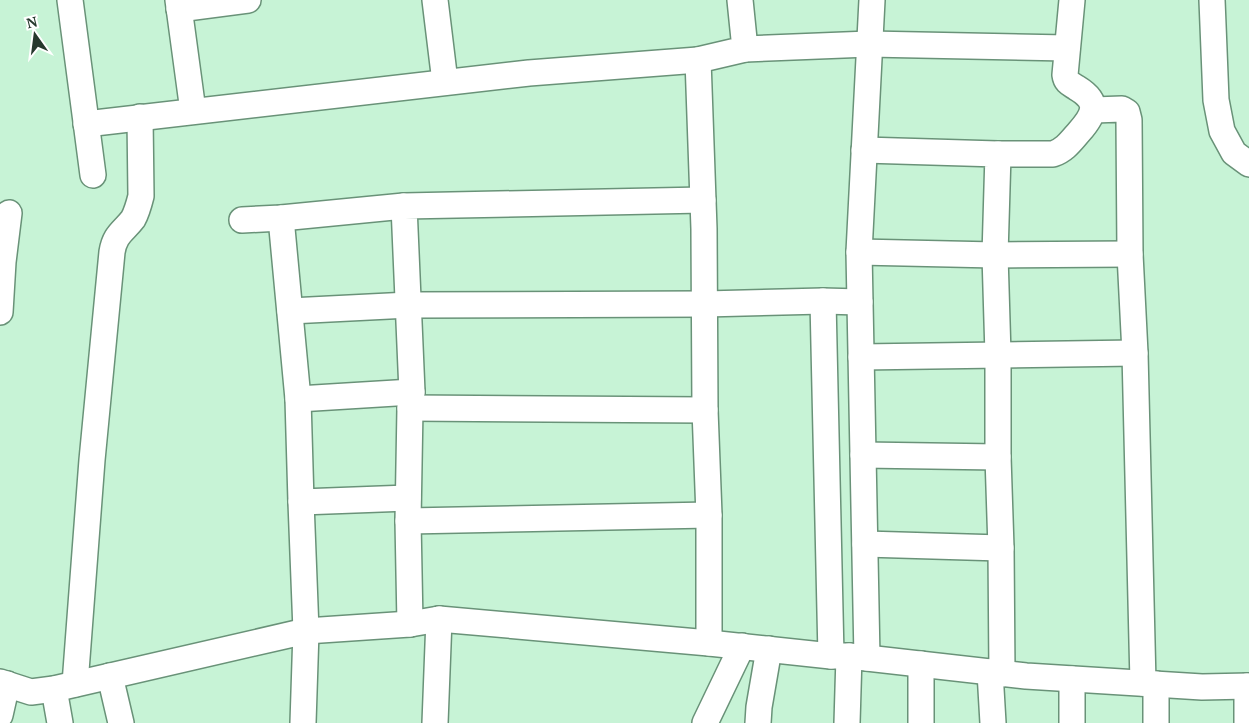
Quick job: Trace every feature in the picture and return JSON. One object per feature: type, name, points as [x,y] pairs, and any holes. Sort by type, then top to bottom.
[{"type":"street","points":[[70,0],[93,175]]},
{"type":"street","points":[[193,111],[179,5],[248,0]]},
{"type":"street","points":[[435,0],[445,82]]},
{"type":"street","points":[[740,0],[745,49]]},
{"type":"street","points":[[847,723],[849,657],[864,544],[859,252],[872,0]]},
{"type":"street","points":[[864,150],[998,154],[1053,154],[1061,151],[1086,124],[1094,110],[1090,99],[1082,91],[1067,82],[1064,75],[1072,0]]},
{"type":"street","points":[[1212,0],[1216,100],[1222,131],[1234,153],[1249,164]]},
{"type":"street","points":[[86,124],[529,73],[698,60],[745,49],[869,44],[1067,48]]},
{"type":"street","points":[[698,60],[703,200],[705,410],[709,515],[709,643]]},
{"type":"street","points":[[1094,110],[1122,109],[1127,112],[1129,120],[1130,254],[1150,684],[1156,723]]},
{"type":"street","points":[[60,723],[92,460],[113,244],[117,236],[133,218],[141,196],[140,117]]},
{"type":"street","points":[[992,723],[1001,548],[995,255],[998,154]]},
{"type":"street","points":[[242,220],[404,206],[703,200]]},
{"type":"street","points":[[404,206],[411,400],[408,510],[410,624]]},
{"type":"street","points":[[0,312],[3,262],[9,213]]},
{"type":"street","points":[[281,218],[298,399],[306,631],[303,723]]},
{"type":"street","points":[[859,252],[995,255],[1130,254]]},
{"type":"street","points":[[823,301],[849,657]]},
{"type":"street","points":[[290,311],[409,305],[860,302]]},
{"type":"street","points":[[861,357],[1135,353]]},
{"type":"street","points":[[298,399],[411,400],[705,410]]},
{"type":"street","points":[[863,455],[998,457]]},
{"type":"street","points":[[301,502],[408,510],[709,515]]},
{"type":"street","points":[[864,544],[1001,548]]},
{"type":"street","points":[[435,723],[439,619]]},
{"type":"street","points":[[0,715],[4,683],[31,692],[64,687],[306,631],[410,624],[439,619],[742,646],[996,673],[1202,687],[1248,686],[1247,723]]},
{"type":"street","points":[[705,723],[742,646]]},
{"type":"street","points":[[758,723],[769,649]]},
{"type":"street","points":[[921,723],[922,664]]},
{"type":"street","points":[[110,676],[121,723]]},
{"type":"street","points":[[1072,679],[1072,723]]}]
